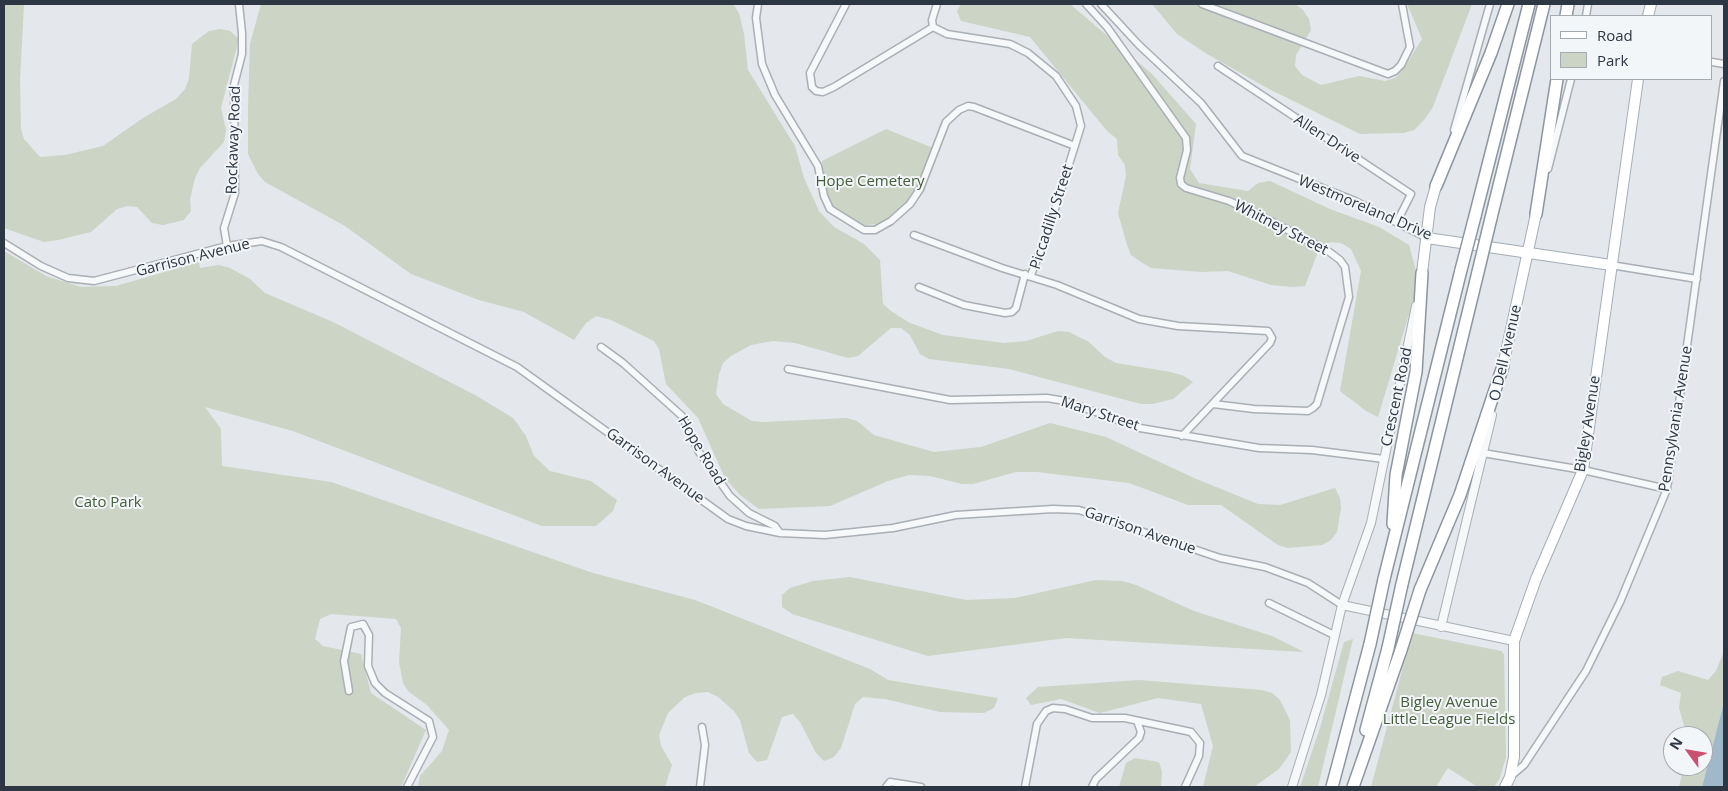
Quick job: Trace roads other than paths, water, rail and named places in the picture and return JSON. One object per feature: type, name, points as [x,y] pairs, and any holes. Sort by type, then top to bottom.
[{"type":"highway","points":[[1436,186],[1491,53],[1508,4]]},
{"type":"highway","points":[[1332,787],[1370,644],[1384,580],[1461,270],[1529,4]]},
{"type":"highway","points":[[1352,787],[1388,648],[1544,4]]},
{"type":"highway","points":[[1536,214],[1557,80]]},
{"type":"highway","points":[[1391,553],[1396,475],[1416,372],[1422,273]]},
{"type":"highway","points":[[1352,787],[1401,650],[1420,590],[1460,495],[1503,366]]},
{"type":"main road","name":"Bigley Avenue","points":[[1505,787],[1510,777],[1514,757],[1514,641],[1532,586],[1583,470],[1638,80]]},
{"type":"main road","name":"Crescent Road","points":[[1422,273],[1430,207],[1436,186]]},
{"type":"main road","name":"O Dell Avenue","points":[[1503,366],[1536,214]]},
{"type":"main road","name":"Westmoreland Drive","points":[[1427,238],[1611,265]]},
{"type":"street","name":"Rockaway Road","points":[[226,246],[224,228],[235,193],[234,85],[242,54],[239,4]]},
{"type":"street","points":[[758,4],[756,18],[762,64],[775,96],[818,166],[824,196],[830,209],[864,230],[875,230],[891,221],[910,204],[920,189],[946,122],[959,110],[968,106],[1075,146]]},
{"type":"street","points":[[846,4],[810,74],[812,87],[816,91],[823,92],[933,27],[932,20],[937,4]]},
{"type":"street","name":"Whitney Street","points":[[1086,4],[1112,35],[1186,138],[1187,150],[1180,178],[1181,184],[1192,191],[1229,201],[1260,216],[1328,251],[1340,260],[1345,267],[1349,298],[1317,404],[1308,411],[1254,409],[1213,404]]},
{"type":"street","name":"Westmoreland Drive","points":[[1101,4],[1139,45],[1201,103],[1242,156],[1355,201],[1427,238]]},
{"type":"street","points":[[1202,4],[1388,74],[1395,71],[1401,65],[1410,47],[1402,4]]},
{"type":"street","name":"Crescent Road","points":[[1436,186],[1471,75],[1490,4]]},
{"type":"street","name":"Piccadilly Street","points":[[933,27],[947,34],[1010,44],[1028,53],[1056,76],[1076,106],[1081,126],[1028,275],[1139,319],[1178,326],[1268,331],[1272,338],[1270,343],[1182,436]]},
{"type":"street","name":"Allen Drive","points":[[1218,66],[1411,194],[1397,222]]},
{"type":"street","name":"O Dell Avenue","points":[[1536,214],[1571,80]]},
{"type":"street","name":"Pennsylvania Avenue","points":[[1510,777],[1524,765],[1586,671],[1623,595],[1667,489],[1724,81]]},
{"type":"street","points":[[914,235],[1028,275],[1016,308],[1012,312],[1005,313],[964,305],[919,287]]},
{"type":"street","name":"Garrison Avenue","points":[[4,243],[41,266],[68,278],[94,281],[226,246],[262,241],[281,247],[517,367],[728,519],[746,526],[780,533],[825,535],[893,528],[956,515],[1053,508],[1079,510],[1220,558],[1265,567],[1308,583],[1342,605]]},
{"type":"street","name":"Westmoreland Drive","points":[[1611,265],[1697,279]]},
{"type":"street","name":"Crescent Road","points":[[1292,787],[1321,695],[1342,605],[1371,524],[1422,273]]},
{"type":"street","name":"Hope Road","points":[[601,347],[623,363],[682,416],[699,452],[730,496],[749,513],[775,526],[780,533]]},
{"type":"street","name":"O Dell Avenue","points":[[1441,627],[1503,366]]},
{"type":"street","name":"Mary Street","points":[[788,369],[950,400],[1048,398],[1064,401],[1140,428],[1182,436],[1259,448],[1312,450],[1384,459]]},
{"type":"street","points":[[1483,453],[1583,470],[1667,489]]},
{"type":"street","points":[[1269,603],[1334,635]]},
{"type":"street","points":[[1342,605],[1514,641]]},
{"type":"street","points":[[350,690],[344,661],[351,627],[363,624],[369,635],[368,666],[374,683],[430,721],[433,737],[407,787]]},
{"type":"street","points":[[1025,787],[1037,724],[1046,711],[1054,708],[1065,709],[1092,718],[1125,718],[1191,732],[1200,743],[1198,756],[1186,787]]},
{"type":"street","points":[[1092,787],[1096,779],[1139,738],[1141,732],[1138,721]]},
{"type":"street","points":[[700,787],[705,745],[702,727]]},
{"type":"street","points":[[886,787],[890,782],[921,787]]},
{"type":"water","points":[[1724,702],[1724,787],[1702,787],[1705,776],[1713,776],[1713,744]]},
{"type":"park label","name":"Hope Cemetery","points":[[870,182]]},
{"type":"park label","name":"Cato Park","points":[[108,503]]},
{"type":"park label","name":"Bigley Avenue Little League Fields","points":[[1449,712]]}]
